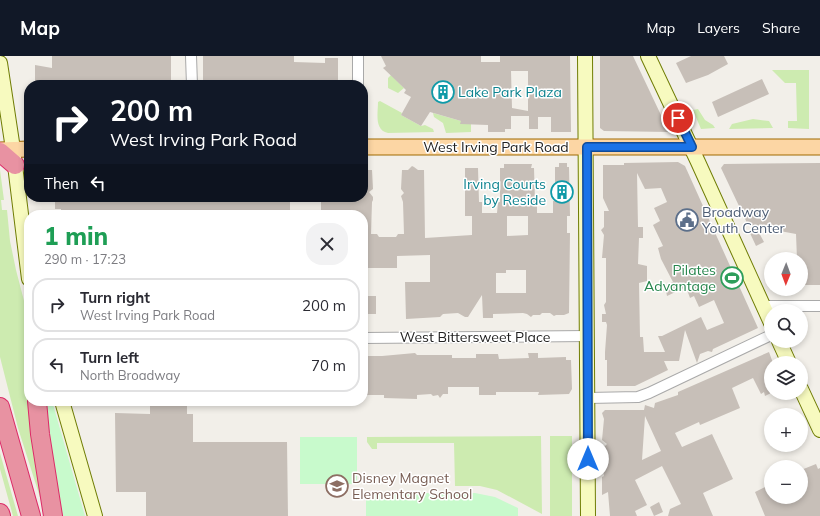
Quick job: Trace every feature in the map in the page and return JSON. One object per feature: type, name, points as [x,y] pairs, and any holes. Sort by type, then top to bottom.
[{"type":"highway","points":[[37,406],[40,434],[53,516]]},
{"type":"highway","points":[[0,407],[31,516]]},
{"type":"main road","name":"West Irving Park Road","points":[[368,147],[820,147]]},
{"type":"main road","points":[[7,154],[24,150]]},
{"type":"street","points":[[192,56],[192,80]]},
{"type":"street","points":[[358,56],[358,80]]},
{"type":"street","points":[[585,56],[587,147],[588,516]]},
{"type":"street","points":[[648,56],[692,147],[764,306]]},
{"type":"street","points":[[0,63],[7,154],[24,251]]},
{"type":"street","points":[[808,306],[820,306]]},
{"type":"street","name":"West Bittersweet Place","points":[[368,338],[587,336]]},
{"type":"street","points":[[588,398],[638,397],[764,338]]},
{"type":"street","points":[[806,400],[820,430]]},
{"type":"street","points":[[63,406],[95,516]]},
{"type":"green space","points":[[772,70],[809,70],[809,129],[788,128],[788,121],[797,121],[796,83],[785,83]]},
{"type":"green space","points":[[391,75],[404,88],[398,93],[388,88],[388,78]]},
{"type":"green space","points":[[380,101],[402,113],[401,115],[421,126],[425,125],[433,129],[434,132],[388,133],[384,131],[379,125],[377,116],[378,102]]},
{"type":"green space","points":[[698,109],[705,120],[715,128],[701,129],[693,110]]},
{"type":"green space","points":[[433,113],[461,121],[461,124],[471,124],[471,132],[446,133],[443,123],[434,117]]},
{"type":"green space","points":[[753,119],[769,121],[773,128],[729,129],[732,124]]},
{"type":"green space","points":[[0,170],[4,200],[1,200],[2,210],[7,210],[10,241],[24,301],[24,406],[30,406],[44,510],[18,428],[0,357]]},
{"type":"green space","points":[[44,406],[53,406],[85,516],[59,516]]},
{"type":"green space","points":[[541,436],[542,514],[497,490],[480,486],[455,486],[454,443],[377,443],[377,449],[372,449],[367,442],[367,437]]},
{"type":"green space","points":[[550,436],[572,436],[572,516],[550,516]]},
{"type":"green space","points":[[300,437],[357,437],[357,484],[300,484]]},
{"type":"green space","points":[[0,453],[18,516],[13,516],[0,469]]},
{"type":"green space","points":[[366,493],[475,493],[495,497],[518,508],[518,516],[366,516]]},
{"type":"building","points":[[52,56],[171,56],[171,80],[35,80],[35,65],[52,68]]},
{"type":"building","points":[[203,56],[294,56],[294,62],[325,63],[325,58],[338,58],[338,80],[203,80]]},
{"type":"building","points":[[381,56],[481,56],[481,62],[500,62],[500,56],[570,56],[571,132],[551,132],[551,117],[538,117],[538,129],[529,129],[529,116],[511,116],[511,129],[505,129],[505,132],[488,132],[488,125],[460,124],[461,121],[430,112],[421,126],[401,115],[411,97],[404,93],[406,90],[383,68],[386,66]],"holes":[[[511,71],[528,71],[528,111],[512,108]]]},
{"type":"building","points":[[600,56],[633,56],[669,132],[604,131],[600,128]]},
{"type":"building","points":[[691,56],[724,56],[728,64],[708,75],[686,83],[676,63]]},
{"type":"building","points":[[762,79],[769,94],[718,117],[712,102]]},
{"type":"building","points":[[678,162],[685,166],[758,328],[713,349],[712,352],[708,351],[700,354],[697,363],[685,330],[679,361],[664,361],[668,370],[635,386],[607,386],[607,360],[605,360],[605,352],[607,325],[606,322],[602,322],[602,314],[606,314],[604,305],[606,302],[606,258],[602,258],[604,235],[601,230],[604,227],[604,211],[609,211],[603,198],[603,165],[624,165],[624,163]],"holes":[[[637,173],[645,189],[661,188],[667,202],[654,208],[660,221],[653,225],[663,246],[658,248],[661,259],[673,282],[665,286],[667,296],[686,287],[690,298],[694,296],[699,307],[714,300],[724,323],[707,330],[701,317],[662,336],[658,336],[665,352],[644,352],[643,337],[640,337],[639,283],[647,281],[647,266],[638,264],[639,238],[643,238],[643,227],[638,227]]]},
{"type":"building","points":[[559,163],[567,163],[567,167],[569,167],[570,216],[567,216],[567,233],[570,233],[569,313],[564,315],[554,316],[550,313],[542,313],[531,317],[523,313],[493,314],[493,318],[483,318],[482,295],[468,317],[458,313],[443,314],[440,317],[406,319],[405,282],[430,282],[430,255],[397,256],[397,268],[368,268],[368,210],[321,210],[321,202],[368,202],[368,170],[372,170],[373,189],[369,192],[373,197],[371,234],[377,234],[379,237],[396,237],[398,234],[404,234],[403,202],[401,196],[404,193],[401,189],[402,170],[408,170],[412,166],[418,170],[424,170],[425,238],[472,235],[472,216],[465,216],[465,168],[478,168],[479,202],[482,202],[482,213],[497,213],[498,202],[500,202],[500,168],[504,168],[504,164],[532,164],[531,168],[534,168],[535,202],[537,202],[537,213],[553,213],[553,201],[555,201],[555,167],[559,167]],"holes":[[[507,216],[528,216],[528,235],[507,236]],[[506,270],[526,270],[526,293],[496,293],[496,273],[506,273]]]},
{"type":"building","points":[[820,163],[820,285],[808,285],[808,252],[797,252],[796,234],[748,225],[721,168],[724,164]]},
{"type":"building","points":[[55,202],[290,202],[290,210],[55,209]]},
{"type":"building","points":[[749,231],[758,231],[764,242],[756,246]]},
{"type":"building","points":[[368,296],[376,296],[376,314],[368,314]]},
{"type":"building","points":[[769,352],[770,356],[764,356],[764,392],[761,394],[753,378],[732,388],[740,408],[700,425],[699,422],[675,433],[682,447],[712,434],[733,479],[703,493],[713,516],[668,516],[670,509],[681,504],[662,466],[635,480],[647,505],[635,511],[637,516],[610,516],[608,492],[602,495],[602,477],[604,476],[602,461],[606,457],[602,449],[607,444],[602,440],[604,419],[602,413],[605,410],[644,410],[645,405],[654,408],[655,403],[678,395],[678,392]],"holes":[[[645,416],[661,451],[642,460]]]},
{"type":"building","points":[[415,353],[417,355],[452,355],[452,358],[476,358],[476,354],[498,354],[499,359],[529,358],[528,353],[538,353],[538,358],[566,357],[566,360],[571,360],[572,389],[569,394],[538,395],[539,392],[496,392],[496,395],[479,395],[479,387],[448,387],[448,394],[443,394],[440,398],[438,395],[433,396],[431,394],[417,395],[417,399],[384,398],[384,395],[368,395],[368,356]]},
{"type":"building","points":[[150,406],[187,406],[187,414],[193,414],[193,442],[287,442],[288,516],[146,516],[146,492],[116,492],[115,413],[150,414]]},
{"type":"building","points":[[816,464],[818,469],[820,468],[820,516],[765,516],[755,492],[764,488],[764,504],[808,504],[808,467]]},
{"type":"building","points":[[659,502],[663,512],[654,516],[650,507]]},
{"type":"place","name":"Lake Park Plaza","points":[[443,92]]},
{"type":"place","name":"Irving Courts by Reside","points":[[562,192]]},
{"type":"place","name":"Broadway Youth Center","points":[[687,220]]},
{"type":"place","name":"Pilates Advantage","points":[[732,278]]},
{"type":"place","name":"Disney Magnet Elementary School","points":[[337,486]]},
{"type":"route","points":[[588,459],[587,147],[692,147],[678,118]]}]
